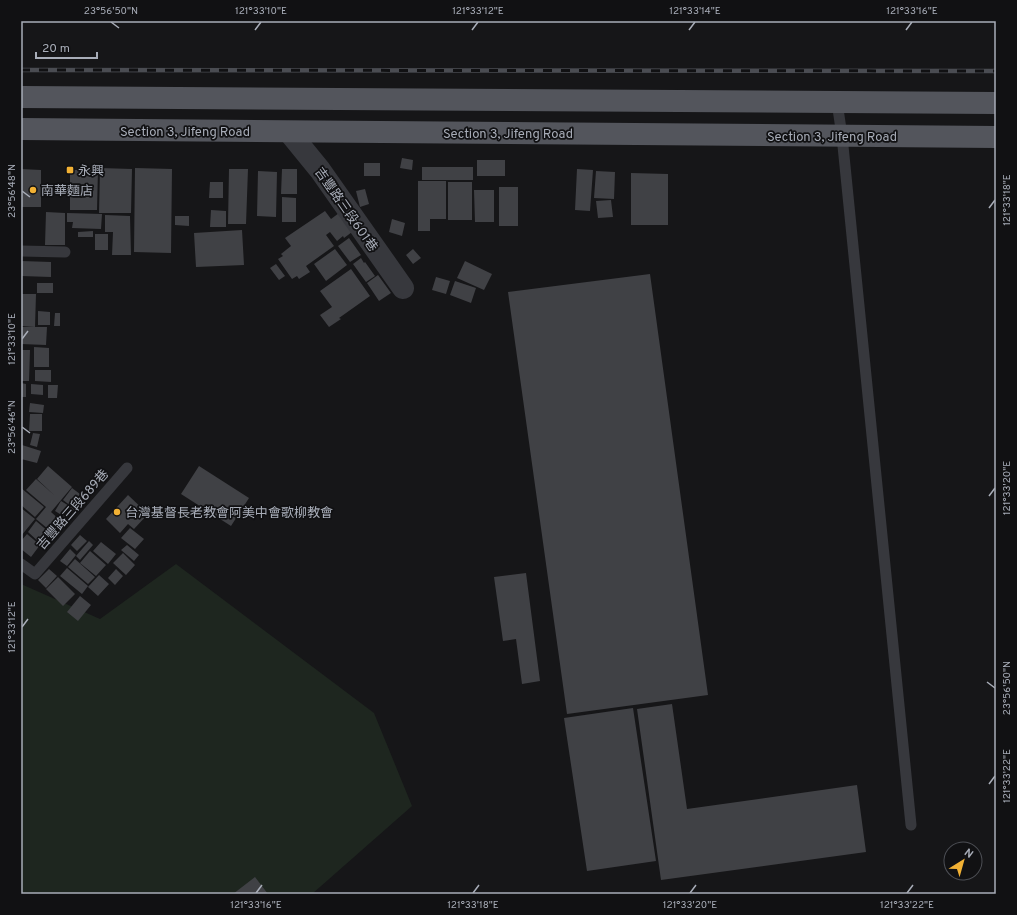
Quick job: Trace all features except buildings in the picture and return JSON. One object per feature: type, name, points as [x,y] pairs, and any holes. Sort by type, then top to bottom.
[{"type":"main road","points":[[21,97],[996,103]]},
{"type":"main road","name":"Section 3, Jifeng Road","points":[[21,129],[996,137]]},
{"type":"street","name":"吉豐路三段601巷","points":[[289,132],[320,170],[403,288]]},
{"type":"lane","points":[[837,102],[842,136],[911,825]]},
{"type":"lane","points":[[21,251],[65,252]]},
{"type":"lane","name":"吉豐路三段689巷","points":[[21,564],[35,574],[127,468]]},
{"type":"shaded area","points":[[176,564],[374,713],[412,806],[312,894],[21,894],[21,584],[100,619]]},
{"type":"railway","points":[[21,70],[996,71]]},
{"type":"place","name":"永興","points":[[70,170]]},
{"type":"place","name":"南華麵店","points":[[33,190]]},
{"type":"place","name":"台灣基督長老教會阿美中會歌柳教會","points":[[117,512]]}]
